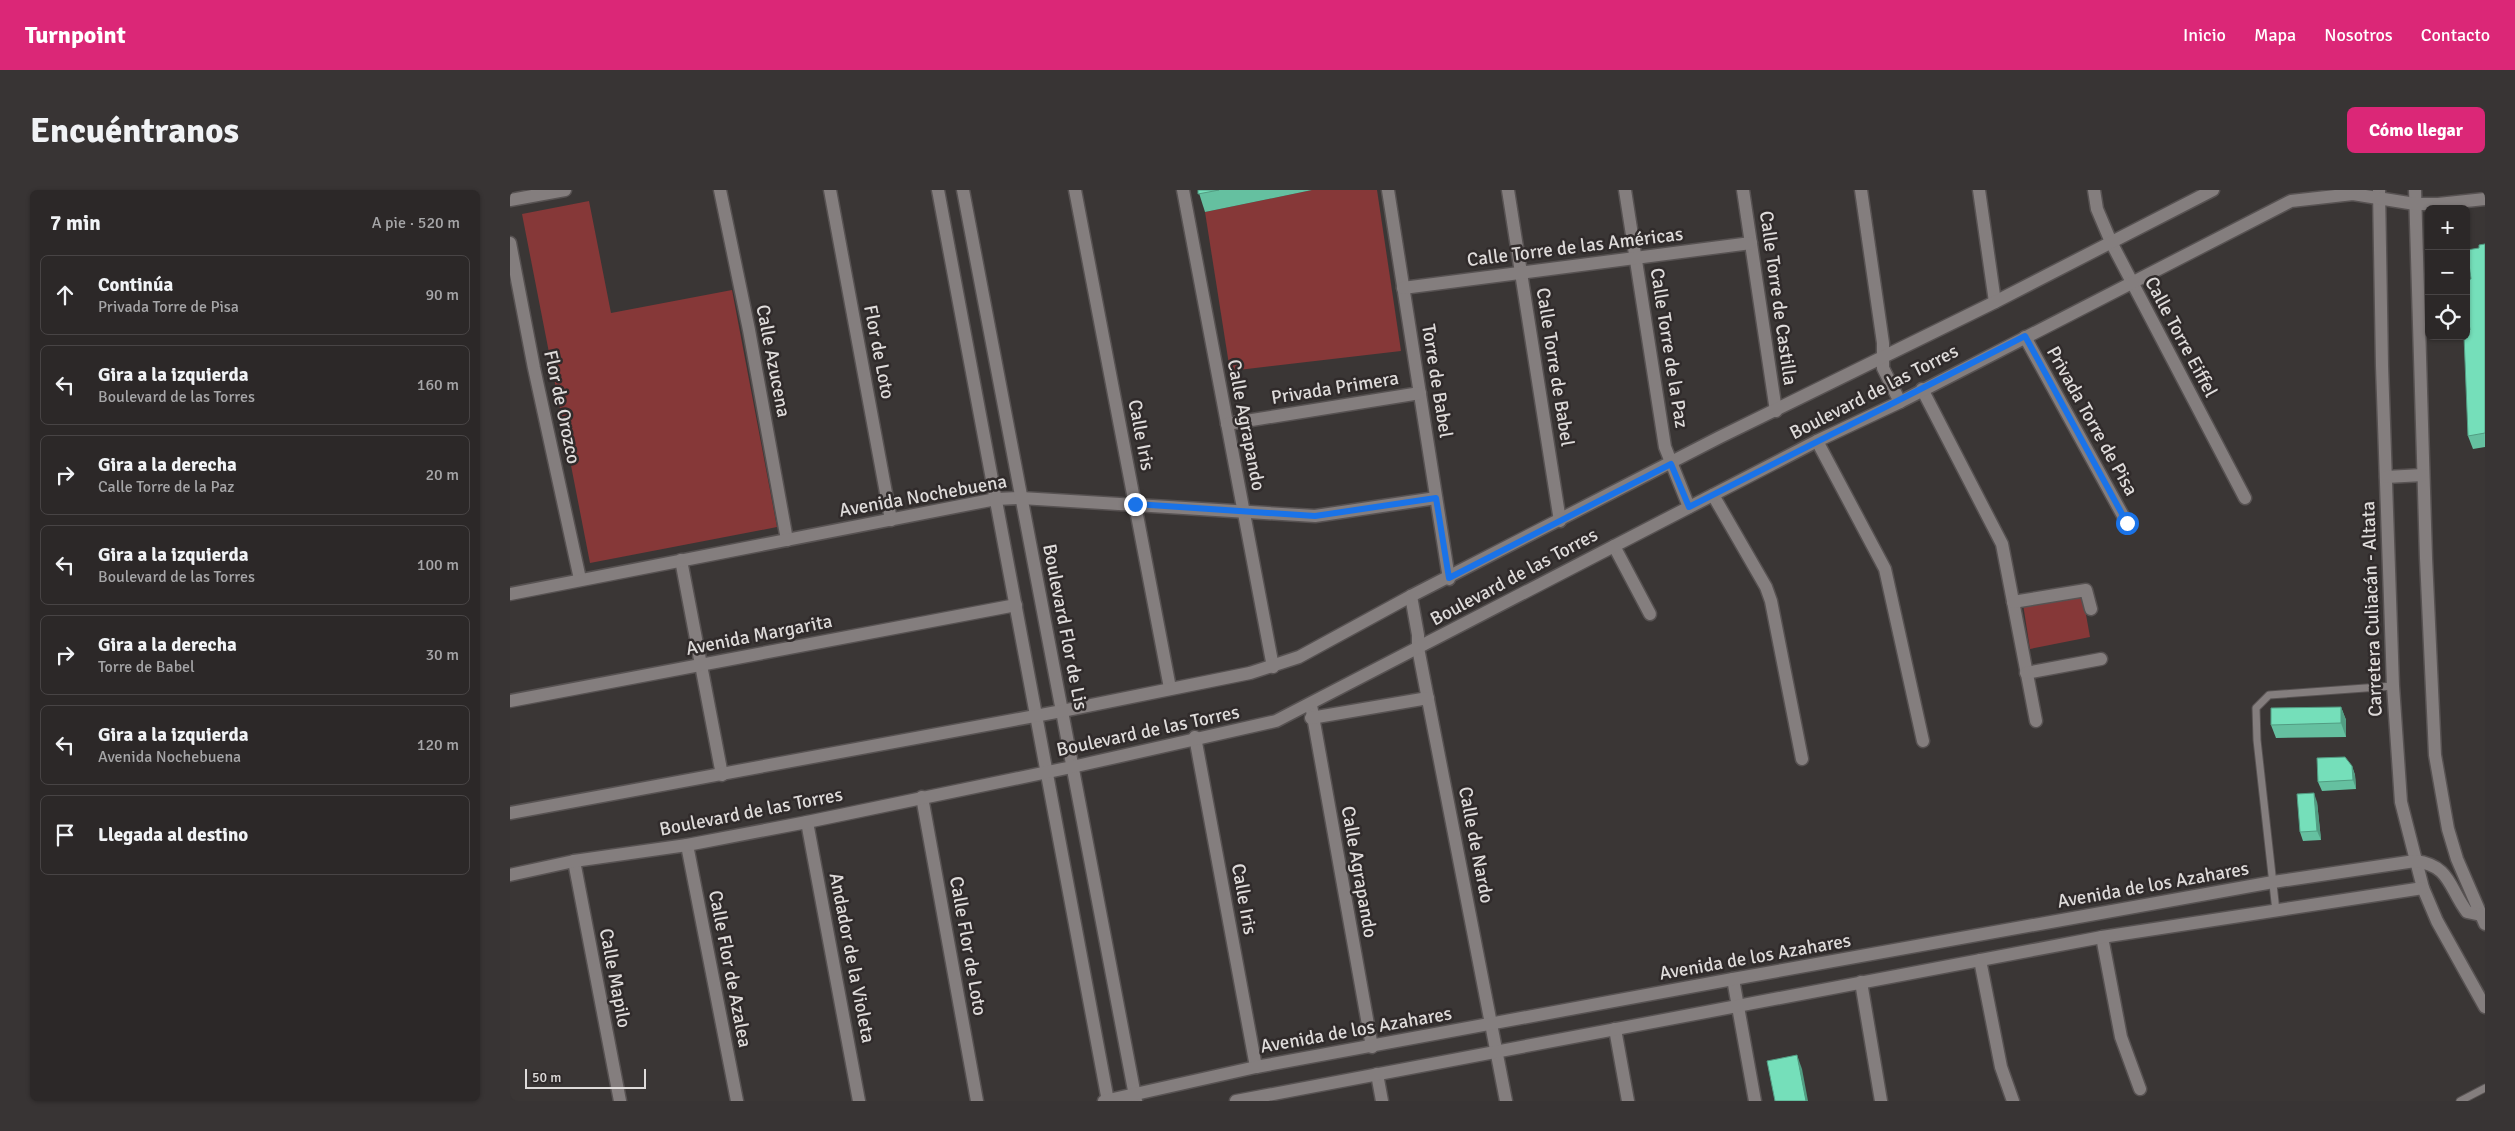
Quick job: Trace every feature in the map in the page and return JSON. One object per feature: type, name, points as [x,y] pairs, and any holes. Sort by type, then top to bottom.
[{"type":"street","points":[[510,200],[565,190]]},
{"type":"street","name":"Calle Azucena","points":[[720,190],[749,330],[787,540]]},
{"type":"street","name":"Flor de Loto","points":[[830,190],[891,520]]},
{"type":"street","points":[[938,190],[1107,1101]]},
{"type":"street","name":"Boulevard Flor de Lis","points":[[963,190],[1135,1098]]},
{"type":"street","name":"Calle Iris","points":[[1075,190],[1170,688]]},
{"type":"street","name":"Calle Agrapando","points":[[1183,190],[1273,667]]},
{"type":"street","name":"Torre de Babel","points":[[1388,190],[1449,578]]},
{"type":"street","name":"Calle Torre de Babel","points":[[1508,190],[1560,521]]},
{"type":"street","name":"Calle Torre de la Paz","points":[[1626,190],[1665,447],[1689,507]]},
{"type":"street","name":"Calle Torre de Castilla","points":[[1743,190],[1776,411]]},
{"type":"street","points":[[1861,190],[1883,343],[1883,368],[1900,402]]},
{"type":"street","points":[[1978,190],[1995,302]]},
{"type":"street","name":"Calle Torre Eiffel","points":[[2094,190],[2097,209],[2110,242],[2245,498]]},
{"type":"street","name":"Boulevard de las Torres","points":[[510,813],[722,776],[1273,667],[1299,657],[1411,596],[2213,190]]},
{"type":"street","points":[[2415,190],[2423,475],[2435,755],[2448,829],[2457,859],[2484,918]]},
{"type":"street","name":"Boulevard de las Torres","points":[[510,875],[574,861],[687,845],[807,822],[1072,767],[1196,738],[1252,728],[1276,721],[1817,441],[1900,402],[2025,336],[2291,201],[2379,193],[2415,204],[2438,204],[2485,199]]},
{"type":"street","name":"Carretera Culiacán - Altata","points":[[2379,193],[2393,686],[2400,793],[2414,861],[2423,888],[2437,921],[2485,1008]]},
{"type":"street","name":"Flor de Orozco","points":[[510,243],[534,368],[580,579]]},
{"type":"street","name":"Calle Torre de las Américas","points":[[1403,288],[1751,243]]},
{"type":"street","name":"Privada Torre de Pisa","points":[[2025,336],[2127,523]]},
{"type":"street","points":[[1922,389],[2002,544],[2036,720]]},
{"type":"street","name":"Privada Primera","points":[[1227,424],[1420,393]]},
{"type":"street","points":[[1817,441],[1885,569],[1923,741]]},
{"type":"street","points":[[2386,477],[2423,475]]},
{"type":"street","points":[[1713,495],[1766,587],[1771,601],[1802,759]]},
{"type":"street","name":"Avenida Nochebuena","points":[[510,594],[996,500],[1021,498],[1330,515],[1436,498]]},
{"type":"street","points":[[1614,546],[1650,614]]},
{"type":"street","points":[[681,560],[722,776]]},
{"type":"street","points":[[2013,602],[2086,590],[2091,609]]},
{"type":"street","name":"Calle de Nardo","points":[[1411,596],[1418,635],[1418,648],[1506,1101]]},
{"type":"street","name":"Avenida Margarita","points":[[510,701],[1016,605]]},
{"type":"street","points":[[2026,673],[2101,659]]},
{"type":"street","points":[[1312,718],[1428,698]]},
{"type":"street","name":"Calle Agrapando","points":[[1310,705],[1372,1047]]},
{"type":"street","name":"Calle Iris","points":[[1196,738],[1256,1067]]},
{"type":"street","name":"Calle Flor de Loto","points":[[922,797],[977,1101]]},
{"type":"street","name":"Andador de la Violeta","points":[[807,822],[859,1101]]},
{"type":"street","name":"Calle Flor de Azalea","points":[[687,845],[737,1101]]},
{"type":"street","name":"Calle Mapilo","points":[[574,861],[620,1101]]},
{"type":"street","points":[[2414,861],[2432,865],[2442,872],[2468,912],[2484,918]]},
{"type":"street","name":"Avenida de los Azahares","points":[[1107,1101],[1135,1098],[1256,1067],[1732,979],[2273,882],[2414,861]]},
{"type":"street","points":[[1236,1101],[1264,1098],[1377,1074],[2102,937],[2423,888]]},
{"type":"street","points":[[2102,937],[2121,1037],[2140,1089]]},
{"type":"street","points":[[1980,960],[2001,1067],[2013,1101]]},
{"type":"street","points":[[1732,979],[1755,1101]]},
{"type":"street","points":[[1861,982],[1881,1101]]},
{"type":"street","points":[[1615,1029],[1628,1101]]},
{"type":"street","points":[[1377,1074],[1382,1101]]},
{"type":"lane","points":[[2276,911],[2257,740],[2256,708],[2269,695],[2393,686]]},
{"type":"lane","points":[[2460,1101],[2485,1088]]},
{"type":"shaded area","points":[[1312,190],[1377,190],[1401,351],[1230,371],[1205,212]]},
{"type":"shaded area","points":[[589,201],[611,313],[732,290],[777,527],[590,563],[522,214]]},
{"type":"shaded area","points":[[2082,592],[2090,637],[2030,649],[2023,604]]},
{"type":"building","points":[[1198,190],[1219,190],[1198,194]]},
{"type":"building","points":[[2485,244],[2485,433],[2468,436],[2464,340],[2470,340],[2470,250],[2479,248],[2479,245]]},
{"type":"building","points":[[2341,707],[2341,723],[2271,725],[2271,708]]},
{"type":"building","points":[[2345,757],[2352,766],[2353,780],[2318,782],[2317,758]]},
{"type":"building","points":[[2314,793],[2317,831],[2300,832],[2297,794]]},
{"type":"building","points":[[1797,1055],[1806,1101],[1775,1101],[1767,1061]]},
{"type":"route","points":[[1135,504],[1315,516],[1436,498],[1449,578],[1671,464],[1689,507],[1817,441],[1900,402],[2025,336],[2127,523]]}]
